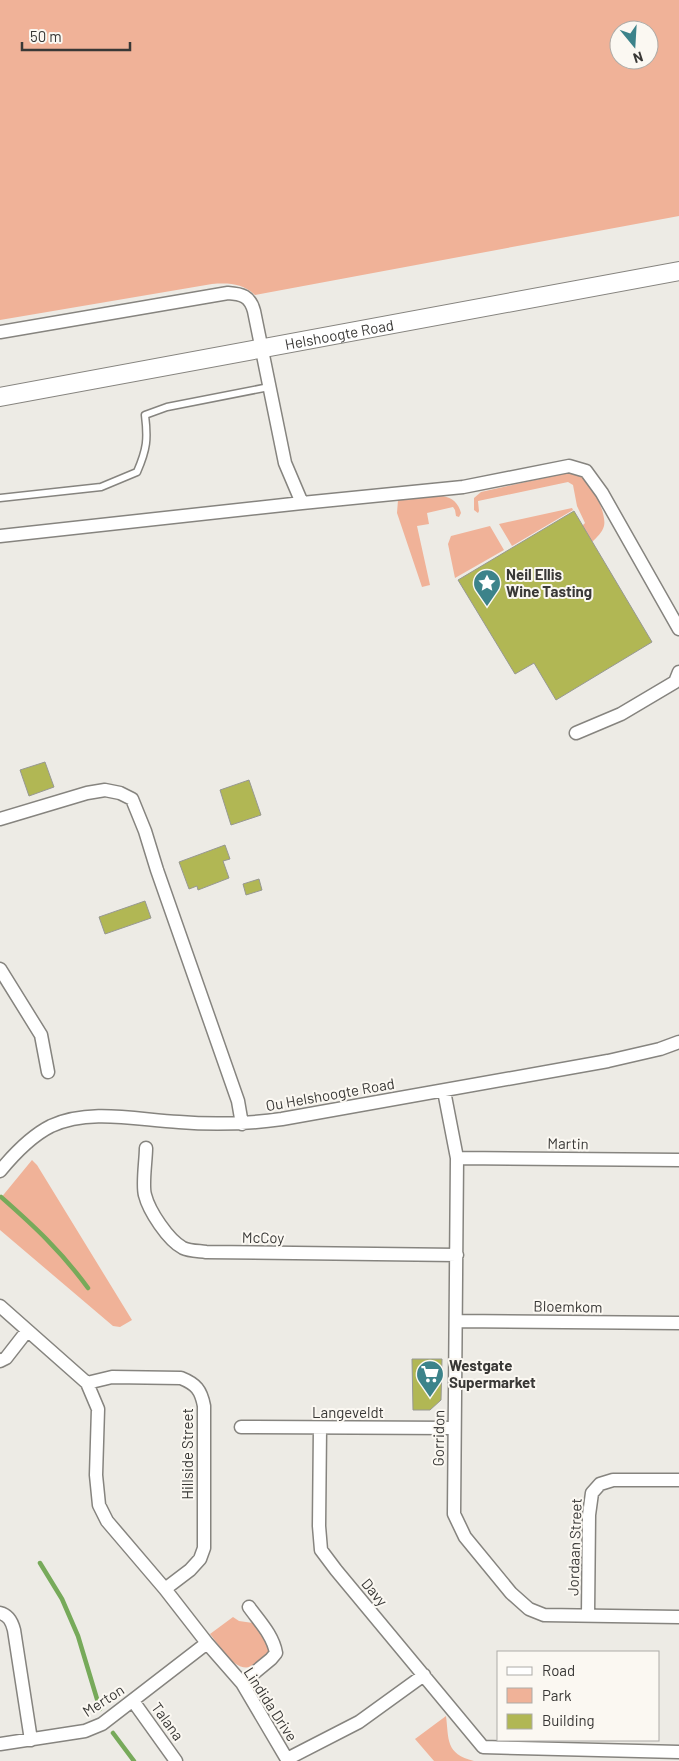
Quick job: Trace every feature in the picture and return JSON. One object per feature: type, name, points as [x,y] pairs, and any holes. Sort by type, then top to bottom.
[{"type":"main road","name":"Helshoogte Road","points":[[0,396],[679,271]]},
{"type":"street","points":[[0,332],[228,293],[248,298],[252,304],[285,462],[302,503]]},
{"type":"street","points":[[0,536],[302,503],[463,488],[569,466],[586,471],[602,492],[679,630]]},
{"type":"street","points":[[576,733],[622,714],[675,682],[679,672]]},
{"type":"street","points":[[0,820],[87,793],[105,790],[120,793],[132,799],[145,831],[238,1101],[242,1124]]},
{"type":"street","points":[[0,969],[41,1035],[48,1072]]},
{"type":"street","name":"Ou Helshoogte Road","points":[[0,1171],[37,1134],[53,1126],[78,1119],[101,1116],[180,1123],[242,1124],[282,1119],[608,1061],[679,1042]]},
{"type":"street","name":"Gorridon","points":[[444,1091],[457,1158],[454,1514],[465,1537],[511,1594],[529,1608],[544,1615],[679,1617]]},
{"type":"street","name":"McCoy","points":[[146,1148],[144,1194],[162,1227],[174,1242],[185,1249],[206,1252],[456,1255]]},
{"type":"street","name":"Martin","points":[[457,1158],[679,1160]]},
{"type":"street","points":[[0,1306],[87,1382],[98,1409],[96,1475],[99,1504],[107,1520],[165,1589],[206,1643]]},
{"type":"street","name":"Bloemkom","points":[[456,1321],[679,1324]]},
{"type":"street","points":[[0,1362],[6,1358],[27,1331]]},
{"type":"street","name":"Hillside Street","points":[[87,1382],[112,1376],[181,1378],[198,1387],[202,1394],[204,1406],[204,1548],[200,1560],[165,1589]]},
{"type":"street","name":"Langeveldt","points":[[241,1427],[454,1428]]},
{"type":"street","name":"Davy","points":[[320,1428],[319,1526],[321,1550],[483,1747],[679,1752]]},
{"type":"street","name":"Jordaan Street","points":[[588,1615],[590,1501],[592,1494],[600,1484],[613,1480],[679,1480]]},
{"type":"street","points":[[242,1683],[271,1660],[276,1653],[275,1645],[270,1636],[249,1607]]},
{"type":"street","points":[[0,1614],[4,1614],[12,1621],[31,1740]]},
{"type":"street","name":"Lindida Drive","points":[[206,1643],[242,1683],[288,1760]]},
{"type":"street","name":"Merton","points":[[0,1744],[85,1731],[102,1724],[206,1643]]},
{"type":"street","points":[[288,1760],[359,1722],[424,1675]]},
{"type":"street","name":"Talana","points":[[133,1701],[176,1761]]},
{"type":"lane","points":[[0,498],[101,487],[137,472],[145,452],[147,432],[145,414],[167,407],[270,387]]},
{"type":"green space","points":[[0,0],[679,0],[679,216],[255,295],[245,288],[235,285],[212,284],[0,320]]},
{"type":"green space","points":[[566,473],[578,474],[586,479],[601,507],[604,526],[601,533],[592,542],[582,526],[585,523],[577,506],[573,485],[568,482],[478,501],[478,513],[474,510],[474,498],[481,492]]},
{"type":"green space","points":[[437,496],[452,500],[458,505],[461,513],[459,517],[456,516],[453,507],[427,513],[429,524],[417,526],[430,585],[422,587],[397,513],[398,500]]},
{"type":"green space","points":[[572,508],[573,510],[512,546],[499,524]]},
{"type":"green space","points":[[490,526],[504,550],[455,578],[448,544],[451,536]]},
{"type":"green space","points":[[32,1160],[37,1165],[132,1320],[120,1327],[113,1326],[0,1230],[0,1199]]},
{"type":"green space","points":[[233,1617],[239,1621],[253,1623],[267,1640],[271,1651],[263,1659],[249,1667],[242,1667],[230,1659],[210,1634]]},
{"type":"green space","points":[[446,1716],[450,1744],[453,1750],[465,1758],[474,1761],[434,1761],[415,1739]]},
{"type":"building","points":[[574,511],[652,642],[556,700],[534,663],[515,674],[458,580]]},
{"type":"building","points":[[45,762],[54,787],[29,796],[20,770]]},
{"type":"building","points":[[249,780],[261,815],[231,825],[220,790]]},
{"type":"building","points":[[225,845],[230,859],[223,861],[229,878],[198,890],[197,886],[189,889],[179,862]]},
{"type":"building","points":[[259,879],[262,890],[246,895],[243,884]]},
{"type":"building","points":[[145,901],[151,918],[105,934],[99,917]]},
{"type":"building","points":[[412,1359],[442,1359],[441,1400],[430,1410],[413,1410]]},
{"type":"waterway","points":[[1,1197],[47,1240],[68,1262],[88,1288]]},
{"type":"waterway","points":[[40,1563],[62,1599],[78,1636],[100,1709]]},
{"type":"waterway","points":[[113,1733],[134,1761]]},
{"type":"place","name":"Neil Ellis Wine Tasting","points":[[487,607]]},
{"type":"place","name":"Westgate Supermarket","points":[[430,1398]]}]
